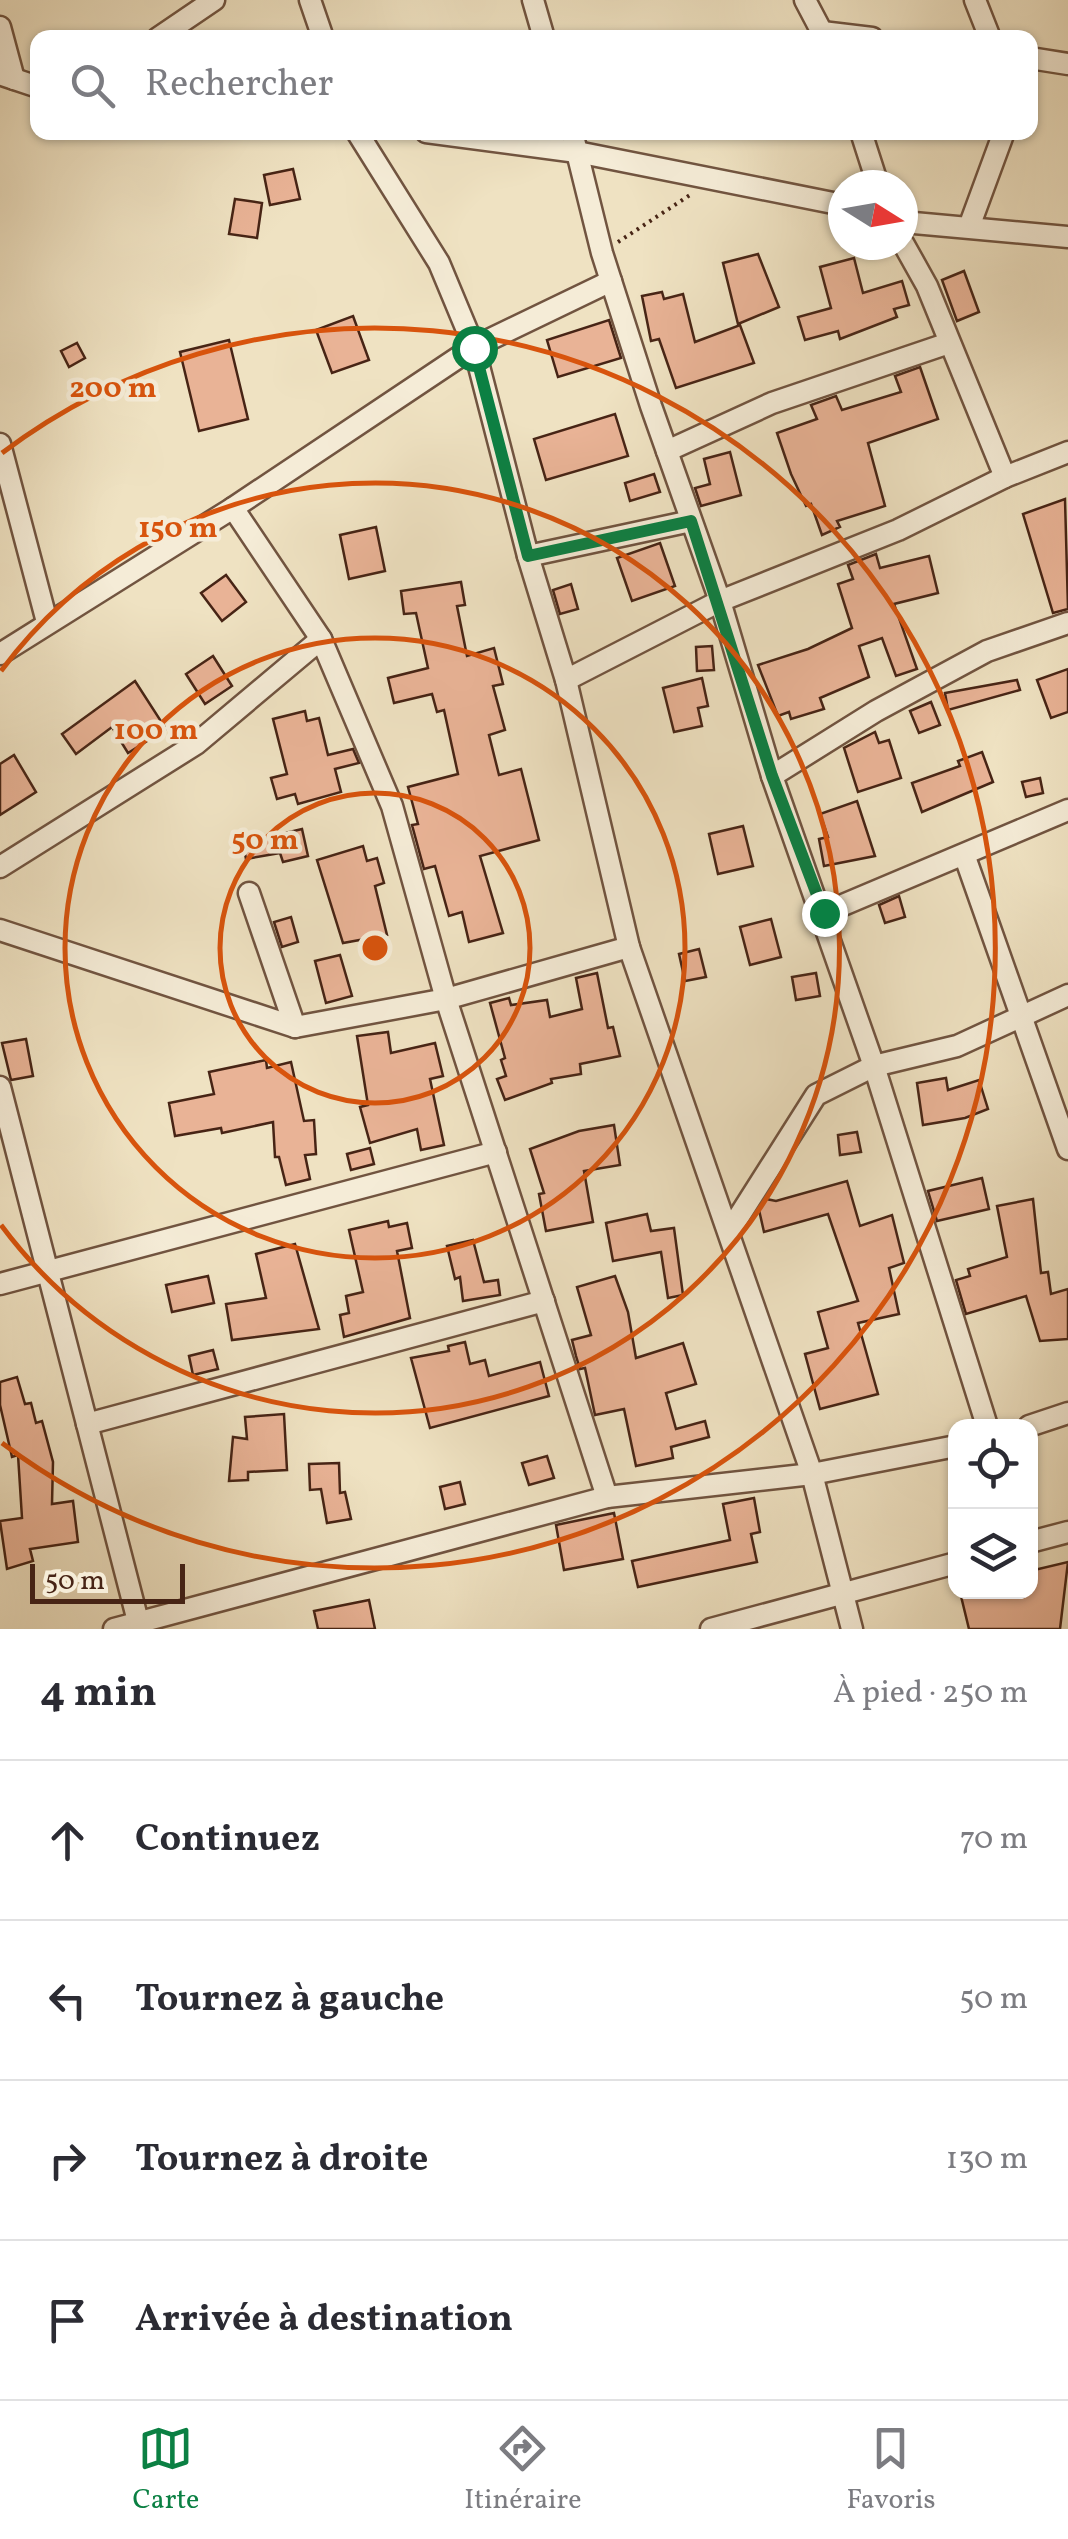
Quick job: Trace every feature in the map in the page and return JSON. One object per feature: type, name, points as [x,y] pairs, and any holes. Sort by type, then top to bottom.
[{"type":"street","points":[[170,30],[214,0]]},
{"type":"street","points":[[310,0],[320,30]]},
{"type":"street","points":[[533,0],[542,30]]},
{"type":"street","points":[[805,0],[821,30]]},
{"type":"street","points":[[975,0],[987,30]]},
{"type":"street","points":[[0,27],[7,77]]},
{"type":"street","points":[[1038,59],[1068,64]]},
{"type":"street","points":[[363,140],[439,263],[474,348],[528,556],[566,680],[629,947],[812,1474],[852,1629]]},
{"type":"street","points":[[544,140],[574,142],[714,180],[828,200]]},
{"type":"street","points":[[864,140],[873,170]]},
{"type":"street","points":[[970,227],[1001,140]]},
{"type":"street","points":[[574,142],[611,281],[720,600],[772,776],[824,913],[985,1419]]},
{"type":"street","points":[[918,223],[1068,237]]},
{"type":"street","points":[[912,260],[927,286],[1005,477]]},
{"type":"street","points":[[0,654],[233,508],[474,348],[611,281]]},
{"type":"street","points":[[666,451],[772,403],[949,344]]},
{"type":"street","points":[[0,448],[47,622]]},
{"type":"street","points":[[566,680],[720,600],[898,530],[1005,477],[1068,452]]},
{"type":"street","points":[[233,508],[322,639],[392,806],[446,999],[607,1497]]},
{"type":"street","points":[[528,556],[691,521]]},
{"type":"street","points":[[772,776],[876,711],[986,651],[1068,623]]},
{"type":"street","points":[[0,867],[196,744],[322,639]]},
{"type":"street","points":[[824,913],[965,857],[1068,810]]},
{"type":"street","points":[[965,857],[1068,1150]]},
{"type":"street","points":[[249,893],[294,1027]]},
{"type":"street","points":[[0,930],[294,1027],[446,999],[629,947]]},
{"type":"street","points":[[729,1232],[816,1096],[874,1066],[957,1046],[1068,995]]},
{"type":"street","points":[[0,1087],[139,1626]]},
{"type":"street","points":[[0,1284],[496,1152]]},
{"type":"street","points":[[87,1424],[544,1300]]},
{"type":"street","points":[[1038,1423],[1068,1414]]},
{"type":"street","points":[[114,1629],[139,1626],[607,1497],[812,1474],[948,1448]]},
{"type":"street","points":[[1038,1540],[1068,1532]]},
{"type":"street","points":[[711,1629],[948,1564]]},
{"type":"path","points":[[602,252],[714,180]]},
{"type":"building","points":[[293,169],[300,199],[270,205],[264,175]]},
{"type":"building","points":[[235,199],[262,203],[257,238],[229,234]]},
{"type":"building","points":[[758,254],[779,307],[738,324],[723,263]]},
{"type":"building","points":[[855,260],[863,293],[902,281],[909,305],[894,309],[897,317],[840,339],[838,331],[805,340],[798,317],[831,308],[820,267]]},
{"type":"building","points":[[964,271],[979,312],[957,321],[942,280]]},
{"type":"building","points":[[662,292],[664,299],[683,294],[695,342],[740,325],[754,363],[676,388],[659,339],[651,341],[642,296]]},
{"type":"building","points":[[353,316],[369,360],[332,373],[316,330]]},
{"type":"building","points":[[609,320],[621,358],[558,377],[547,340]]},
{"type":"building","points":[[229,340],[248,419],[199,431],[180,352]]},
{"type":"building","points":[[77,343],[85,358],[69,367],[61,351]]},
{"type":"building","points":[[920,367],[938,419],[868,443],[885,506],[837,521],[840,527],[822,535],[811,504],[806,506],[791,474],[777,433],[817,419],[811,405],[836,396],[842,410],[901,392],[895,376]]},
{"type":"building","points":[[615,414],[628,456],[546,480],[534,439]]},
{"type":"building","points":[[730,452],[741,495],[701,506],[695,488],[710,484],[704,459]]},
{"type":"building","points":[[654,474],[660,492],[630,501],[625,483]]},
{"type":"building","points":[[1065,499],[1068,609],[1053,613],[1023,514]]},
{"type":"building","points":[[376,527],[385,571],[349,579],[340,535]]},
{"type":"building","points":[[660,543],[675,586],[632,601],[617,558]]},
{"type":"building","points":[[876,554],[880,568],[929,556],[938,593],[894,604],[917,669],[896,676],[882,638],[859,646],[869,677],[820,698],[824,709],[791,719],[789,712],[778,716],[758,665],[808,649],[852,628],[838,584],[853,579],[848,565]]},
{"type":"building","points":[[226,575],[246,602],[222,621],[201,593]]},
{"type":"building","points":[[461,582],[465,605],[457,606],[467,656],[494,648],[503,684],[493,686],[505,730],[489,735],[499,775],[521,769],[539,840],[480,856],[503,933],[469,942],[462,912],[449,916],[435,866],[424,869],[412,825],[418,824],[408,787],[458,774],[444,710],[437,712],[432,694],[394,703],[388,678],[428,668],[416,613],[404,614],[401,591]]},
{"type":"building","points":[[571,584],[578,609],[560,614],[553,590]]},
{"type":"building","points":[[712,646],[714,670],[697,671],[696,647]]},
{"type":"building","points":[[213,656],[232,686],[205,704],[186,674]]},
{"type":"building","points":[[1068,669],[1068,712],[1051,718],[1037,680]]},
{"type":"building","points":[[702,678],[708,706],[698,708],[702,726],[674,732],[663,688]]},
{"type":"building","points":[[1017,680],[1020,690],[948,710],[945,693]]},
{"type":"building","points":[[135,681],[166,729],[128,753],[112,727],[76,754],[62,734]]},
{"type":"building","points":[[931,702],[940,725],[919,733],[910,711]]},
{"type":"building","points":[[305,711],[307,721],[319,718],[328,755],[353,749],[359,763],[335,769],[341,792],[298,804],[295,794],[277,799],[271,778],[287,774],[273,719]]},
{"type":"building","points":[[875,732],[879,743],[889,740],[901,778],[858,792],[844,748]]},
{"type":"building","points":[[982,752],[993,782],[922,812],[912,783],[960,766],[958,761]]},
{"type":"building","points":[[14,755],[36,792],[0,815],[0,764]]},
{"type":"building","points":[[1040,778],[1043,793],[1026,797],[1022,782]]},
{"type":"building","points":[[857,801],[875,856],[824,866],[819,839],[828,837],[820,814]]},
{"type":"building","points":[[743,826],[753,866],[718,874],[709,834]]},
{"type":"building","points":[[302,829],[308,856],[283,862],[280,853],[246,859],[243,843]]},
{"type":"building","points":[[363,846],[367,861],[377,858],[384,883],[375,886],[387,935],[343,943],[317,860]]},
{"type":"building","points":[[899,896],[905,917],[885,923],[879,905]]},
{"type":"building","points":[[291,917],[298,942],[282,947],[274,922]]},
{"type":"building","points":[[771,919],[781,957],[750,965],[740,927]]},
{"type":"building","points":[[699,949],[706,977],[685,981],[679,954]]},
{"type":"building","points":[[340,955],[352,996],[326,1003],[315,961]]},
{"type":"building","points":[[597,973],[608,1028],[613,1027],[620,1056],[580,1064],[581,1074],[551,1079],[552,1083],[505,1100],[497,1079],[506,1076],[501,1060],[505,1058],[490,1003],[509,998],[511,1005],[547,1000],[550,1017],[582,1009],[576,978]]},
{"type":"building","points":[[816,973],[820,996],[796,1000],[792,977]]},
{"type":"building","points":[[388,1032],[391,1053],[435,1043],[443,1076],[430,1079],[444,1145],[421,1150],[417,1129],[370,1143],[360,1107],[368,1105],[357,1036]]},
{"type":"building","points":[[26,1039],[33,1076],[11,1080],[2,1043]]},
{"type":"building","points":[[266,1060],[267,1068],[291,1062],[304,1121],[314,1120],[316,1154],[305,1155],[310,1179],[286,1185],[279,1157],[275,1157],[273,1122],[222,1133],[221,1128],[175,1136],[169,1103],[214,1094],[209,1072]]},
{"type":"building","points":[[946,1078],[948,1090],[979,1080],[988,1109],[965,1118],[923,1125],[917,1083]]},
{"type":"building","points":[[614,1125],[620,1165],[584,1171],[593,1222],[546,1231],[539,1194],[544,1193],[530,1149],[579,1131]]},
{"type":"building","points":[[857,1132],[861,1152],[840,1155],[838,1135]]},
{"type":"building","points":[[370,1148],[374,1164],[351,1170],[347,1154]]},
{"type":"building","points":[[982,1178],[989,1209],[937,1221],[928,1191]]},
{"type":"building","points":[[847,1181],[860,1226],[892,1215],[904,1263],[889,1268],[899,1314],[858,1323],[878,1394],[820,1409],[805,1354],[828,1348],[818,1312],[858,1301],[828,1214],[764,1232],[759,1210],[766,1199],[776,1201]]},
{"type":"building","points":[[1033,1199],[1041,1273],[1048,1272],[1051,1294],[1068,1289],[1068,1339],[1040,1341],[1026,1296],[966,1314],[956,1280],[970,1276],[968,1269],[1007,1257],[997,1206]]},
{"type":"building","points":[[647,1214],[651,1231],[674,1228],[683,1295],[668,1298],[661,1252],[613,1261],[606,1223]]},
{"type":"building","points":[[388,1221],[389,1227],[407,1223],[412,1248],[397,1251],[410,1318],[344,1337],[340,1315],[349,1313],[346,1296],[363,1292],[349,1230]]},
{"type":"building","points":[[473,1240],[484,1282],[498,1280],[500,1295],[463,1301],[460,1277],[455,1279],[447,1246]]},
{"type":"building","points":[[295,1244],[319,1329],[232,1340],[226,1304],[266,1298],[256,1254]]},
{"type":"building","points":[[208,1276],[214,1303],[172,1312],[166,1285]]},
{"type":"building","points":[[615,1276],[628,1312],[636,1358],[683,1343],[696,1384],[666,1393],[676,1429],[705,1421],[709,1437],[671,1447],[673,1458],[636,1466],[624,1409],[595,1415],[585,1368],[580,1369],[572,1340],[591,1335],[577,1287]]},
{"type":"building","points":[[465,1342],[470,1364],[485,1360],[489,1376],[540,1362],[549,1396],[430,1428],[411,1358],[449,1351],[448,1346]]},
{"type":"building","points":[[213,1350],[218,1369],[193,1375],[189,1356]]},
{"type":"building","points":[[17,1377],[25,1404],[31,1403],[36,1423],[42,1421],[53,1462],[52,1504],[73,1501],[78,1542],[30,1549],[33,1561],[7,1569],[0,1521],[22,1518],[18,1455],[12,1457],[0,1405],[0,1382]]},
{"type":"building","points":[[284,1414],[287,1470],[248,1472],[248,1480],[229,1481],[233,1437],[247,1439],[245,1417]]},
{"type":"building","points":[[547,1456],[554,1478],[529,1485],[522,1463]]},
{"type":"building","points":[[339,1463],[340,1493],[345,1492],[351,1519],[327,1523],[321,1489],[310,1490],[309,1464]]},
{"type":"building","points":[[460,1482],[465,1504],[445,1509],[440,1487]]},
{"type":"building","points":[[754,1498],[760,1532],[751,1534],[757,1562],[638,1587],[632,1561],[730,1540],[723,1504]]},
{"type":"building","points":[[614,1513],[623,1559],[564,1570],[556,1525]]},
{"type":"building","points":[[1068,1562],[1060,1629],[969,1629],[962,1599],[1038,1599],[1038,1569]]},
{"type":"building","points":[[369,1600],[375,1629],[318,1629],[314,1611]]},
{"type":"route","points":[[474,348],[528,556],[691,521],[720,600],[772,776],[824,913]]}]
